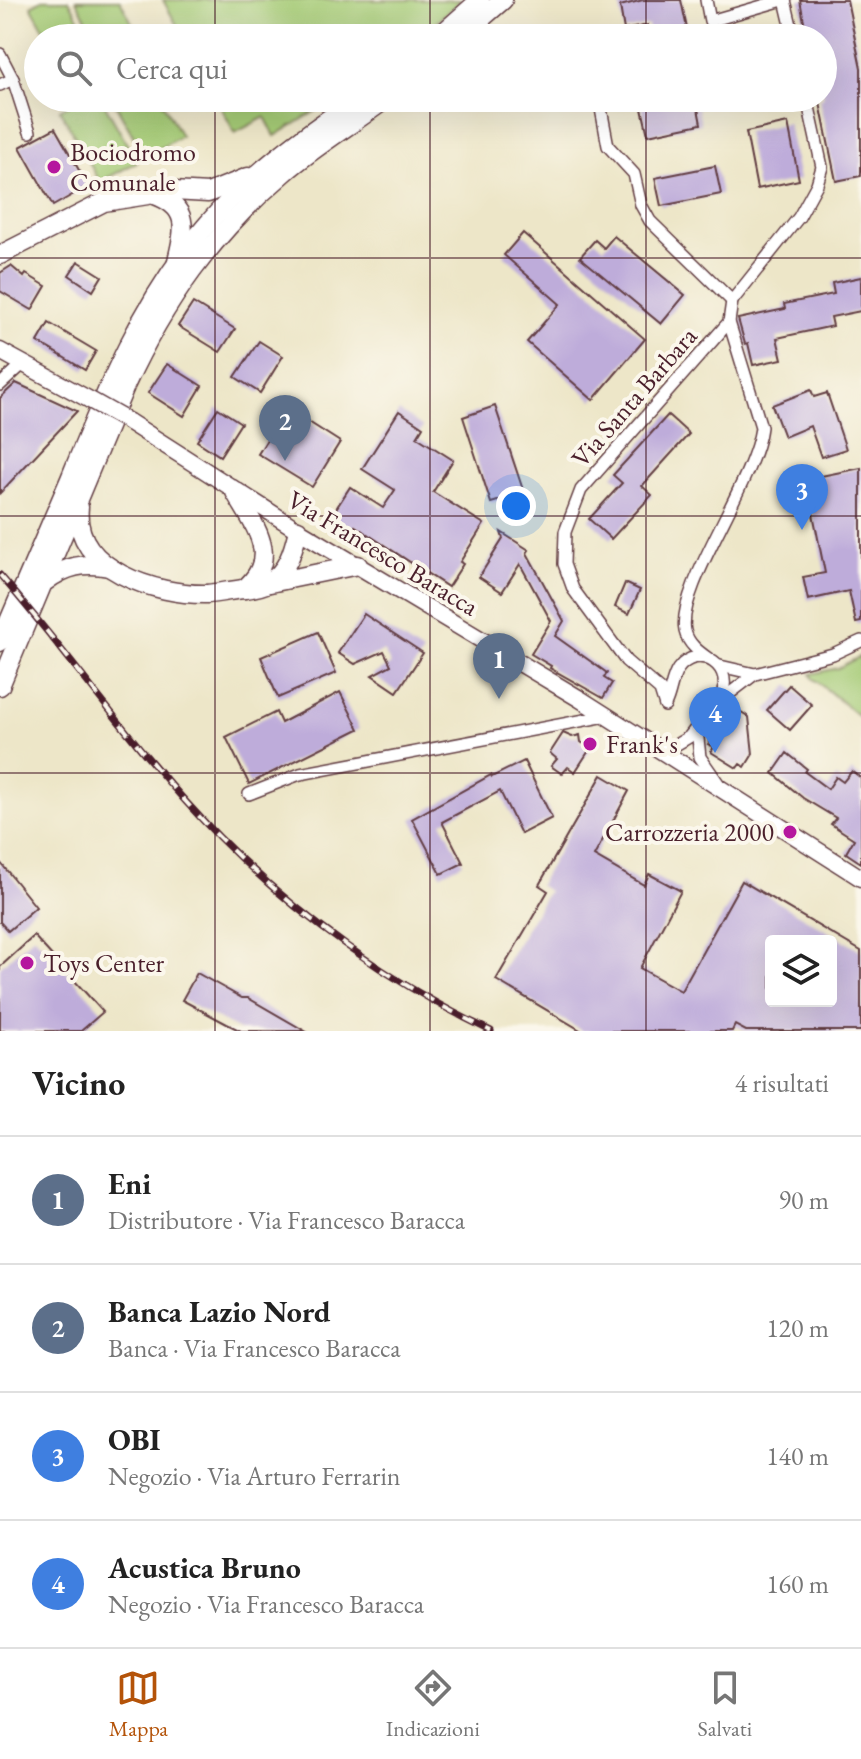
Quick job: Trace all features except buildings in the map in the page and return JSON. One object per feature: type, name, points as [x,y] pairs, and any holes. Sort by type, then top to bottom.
[{"type":"highway","points":[[453,24],[480,0]]},
{"type":"highway","points":[[475,24],[503,0]]},
{"type":"highway","points":[[0,255],[104,202],[173,191],[208,193],[223,189],[248,177],[339,112]]},
{"type":"highway","points":[[0,686],[145,343],[172,297],[203,255],[283,173],[368,112]]},
{"type":"highway","points":[[0,642],[109,385],[142,318],[205,227],[269,162]]},
{"type":"highway","points":[[155,195],[176,207],[184,222],[176,266]]},
{"type":"highway","points":[[82,492],[78,513],[81,533],[89,549],[109,567],[162,589],[205,594],[244,589],[288,563],[298,530]]},
{"type":"highway","points":[[235,492],[260,539],[266,574]]},
{"type":"highway","points":[[46,581],[61,571],[79,565],[109,567]]},
{"type":"highway","points":[[266,574],[358,565]]},
{"type":"main road","name":"Via Francesco Baracca","points":[[0,351],[129,422],[235,492],[606,716],[861,878]]},
{"type":"street","points":[[706,0],[710,21],[784,0],[790,24]]},
{"type":"street","points":[[0,54],[13,79],[30,132]]},
{"type":"street","points":[[0,85],[13,79]]},
{"type":"street","points":[[602,112],[608,146],[634,174],[641,205],[650,221],[732,301]]},
{"type":"street","points":[[662,753],[682,743],[697,729],[724,689],[723,673],[691,643],[685,630],[687,606],[760,438],[761,427],[729,322],[732,301],[799,217],[817,184],[822,167],[810,112]]},
{"type":"street","name":"Via Santa Barbara","points":[[714,662],[692,659],[680,666],[665,706],[660,690],[626,661],[573,589],[564,564],[565,532],[581,490],[729,322]]},
{"type":"street","points":[[0,385],[24,363]]},
{"type":"street","points":[[717,702],[755,674],[833,654],[861,641]]},
{"type":"street","points":[[714,662],[755,674]]},
{"type":"street","points":[[249,794],[300,774],[606,716]]},
{"type":"street","points":[[697,729],[703,764],[729,795]]},
{"type":"green space","points":[[42,0],[69,0],[82,24],[41,24],[31,6]]},
{"type":"green space","points":[[76,0],[120,0],[133,24],[89,24]]},
{"type":"green space","points":[[163,0],[461,0],[434,24],[176,24]]},
{"type":"green space","points":[[61,112],[109,112],[137,162],[100,182]]},
{"type":"green space","points":[[120,112],[168,112],[181,136],[145,157]]},
{"type":"green space","points":[[224,112],[314,112],[275,136],[265,117],[235,133]]},
{"type":"green space","points":[[861,656],[861,718],[811,674],[838,668]]},
{"type":"railway","points":[[0,575],[162,774],[249,866],[313,921],[382,970],[491,1031]]},
{"type":"place","name":"Bociodromo Comunale","points":[[54,167]]},
{"type":"place","name":"Banca Lazio Nord","points":[[285,461]]},
{"type":"place","name":"OBI","points":[[802,530]]},
{"type":"place","name":"Eni","points":[[499,699]]},
{"type":"place","name":"Frank's","points":[[590,744]]},
{"type":"place","name":"Acustica Bruno","points":[[715,753]]},
{"type":"place","name":"Carrozzeria 2000","points":[[790,832]]},
{"type":"place","name":"Toys Center","points":[[27,963]]}]
